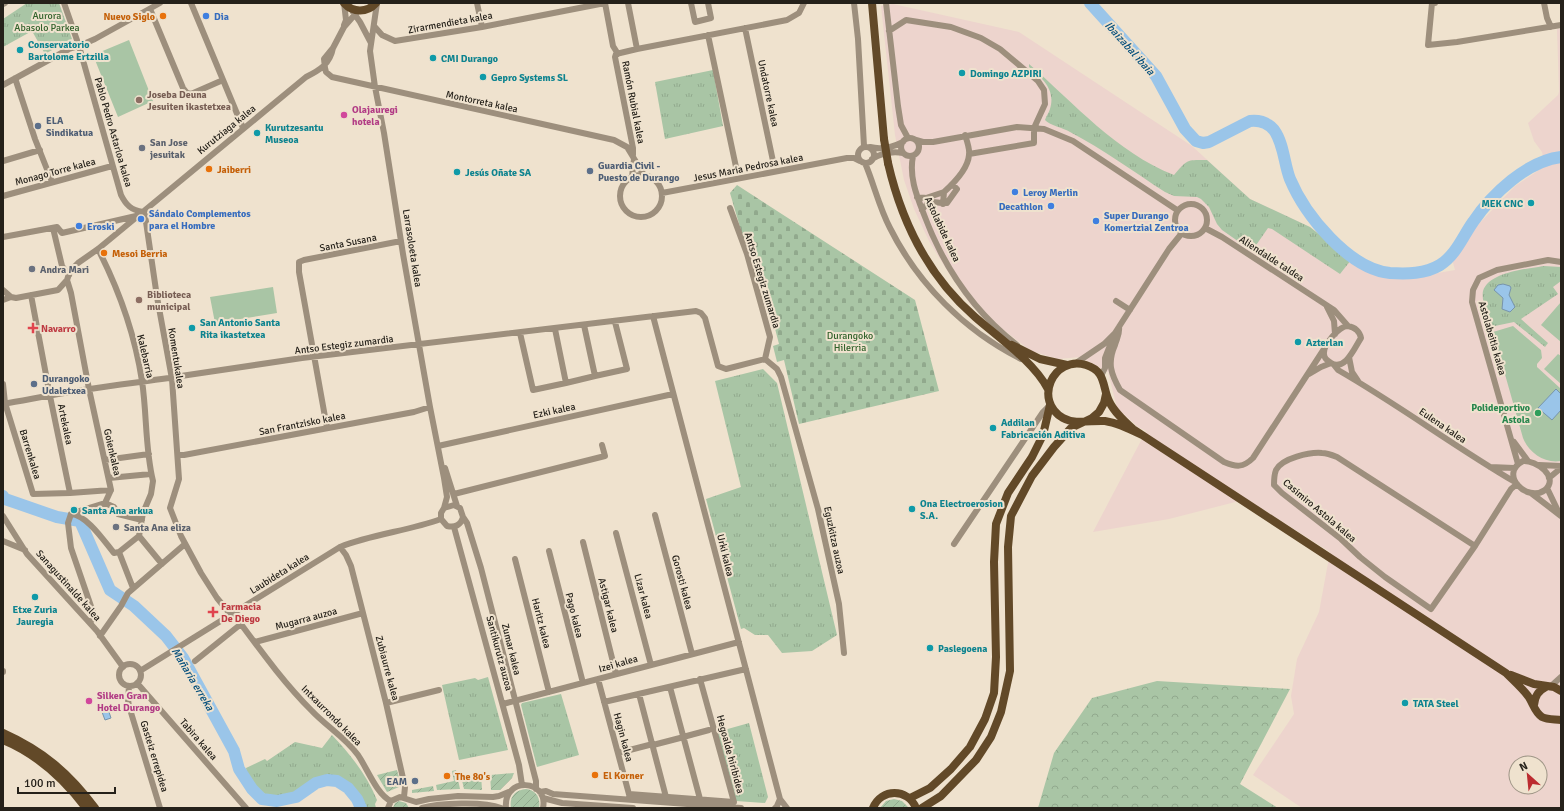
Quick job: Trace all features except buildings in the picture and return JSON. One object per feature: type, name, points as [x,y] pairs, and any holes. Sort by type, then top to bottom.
[{"type":"main road","points":[[344,3],[355,11],[368,9],[376,3]]},
{"type":"main road","points":[[872,3],[884,139],[888,164],[898,203],[910,231],[928,264],[951,294],[974,316],[1024,356],[1048,389]]},
{"type":"main road","points":[[1024,356],[1067,365]]},
{"type":"main road","points":[[1142,435],[1119,425],[1107,422],[1072,422],[1063,418],[1056,413],[1050,405],[1048,397],[1050,381],[1054,374],[1060,368],[1076,363],[1095,369],[1102,376],[1110,402],[1117,413],[1133,429],[1506,673],[1522,688],[1534,705]]},
{"type":"main road","points":[[922,808],[941,796],[976,760],[991,737],[1001,712],[1010,671],[1008,547],[1011,516],[1036,470],[1071,428],[1082,421],[1092,418],[1099,412],[1104,403],[1106,393]]},
{"type":"main road","points":[[910,798],[930,788],[951,769],[970,747],[986,719],[994,693],[996,658],[994,562],[996,524],[1008,493],[1032,457],[1043,435],[1050,405]]},
{"type":"main road","points":[[1506,673],[1561,691]]},
{"type":"main road","points":[[1548,687],[1537,693],[1534,699],[1536,712],[1548,719],[1559,718]]},
{"type":"main road","points":[[3,732],[21,741],[54,763],[80,788],[95,808]]},
{"type":"main road","points":[[3,740],[23,750],[57,775],[68,785],[86,808]]},
{"type":"main road","points":[[874,806],[882,796],[892,792],[902,793],[910,798],[916,808]]},
{"type":"street","name":"Pablo Pedro Astarloa kalea","points":[[64,3],[80,46],[112,166],[124,200],[128,206],[140,214]]},
{"type":"street","points":[[4,81],[15,78],[69,49],[80,46],[160,3]]},
{"type":"street","points":[[191,3],[222,80],[244,128]]},
{"type":"street","points":[[344,3],[346,20],[344,27]]},
{"type":"street","points":[[371,43],[376,3]]},
{"type":"street","points":[[477,3],[482,27]]},
{"type":"street","name":"Zirarmendieta kalea","points":[[374,26],[382,35],[395,41],[482,27],[605,3]]},
{"type":"street","name":"Ramón Rubial kalea","points":[[605,3],[613,46],[619,53],[615,57],[633,148],[633,157]]},
{"type":"street","points":[[628,3],[636,49]]},
{"type":"street","points":[[691,3],[695,22],[711,18],[708,3]]},
{"type":"street","points":[[854,3],[858,40],[864,148],[857,156],[863,162],[890,228],[905,256],[918,275],[942,301],[960,318],[1005,351],[1024,356]]},
{"type":"street","points":[[886,3],[899,112],[905,140],[901,148],[903,153]]},
{"type":"street","points":[[1435,3],[1432,3],[1428,45],[1458,42],[1561,26]]},
{"type":"street","points":[[1544,3],[1547,18],[1551,27]]},
{"type":"street","points":[[619,53],[787,20],[799,13],[804,4]]},
{"type":"street","points":[[150,9],[183,88],[187,93],[191,94],[222,80]]},
{"type":"street","points":[[310,75],[327,73],[324,66],[331,55],[344,27],[355,11]]},
{"type":"street","points":[[355,11],[371,43]]},
{"type":"street","points":[[889,31],[906,20],[951,27],[981,38],[1000,49],[1038,81],[1044,90],[1045,104],[1034,128],[1034,143],[969,154]]},
{"type":"street","name":"Undatorre kalea","points":[[745,28],[773,161]]},
{"type":"street","points":[[708,35],[736,167]]},
{"type":"street","name":"Larrasoloeta kalea","points":[[371,43],[370,51],[375,86],[419,345],[440,456]]},
{"type":"street","name":"Kurutziaga kalea","points":[[11,297],[16,298],[58,290],[78,263],[98,249],[149,205],[310,75],[324,66]]},
{"type":"street","name":"Montorreta kalea","points":[[327,73],[332,77],[375,86],[386,90],[607,138],[624,145],[644,175]]},
{"type":"street","points":[[15,78],[35,139],[52,182]]},
{"type":"street","points":[[837,160],[848,157],[864,148],[877,149],[895,146],[905,140],[934,142],[1017,127],[1044,129],[1072,141],[1177,210]]},
{"type":"street","points":[[917,197],[926,198],[944,192],[953,185],[967,164],[969,154],[966,135]]},
{"type":"street","points":[[915,154],[919,145],[916,140]]},
{"type":"street","points":[[837,160],[850,158],[863,162],[879,155],[892,152],[903,153],[908,156],[915,154],[934,142]]},
{"type":"street","points":[[864,148],[873,151],[872,159]]},
{"type":"street","points":[[3,161],[40,150]]},
{"type":"street","name":"Astolabide kalea","points":[[915,154],[912,176],[917,197],[941,253],[956,278],[976,306],[997,330],[1024,356]]},
{"type":"street","points":[[632,177],[633,157]]},
{"type":"street","name":"Jesus Maria Pedrosa kalea","points":[[662,193],[837,160]]},
{"type":"street","name":"Monago Torre kalea","points":[[3,196],[112,166]]},
{"type":"street","points":[[644,175],[651,177],[660,187],[662,193],[660,206],[656,212],[644,217],[631,215],[622,205],[620,199],[623,186],[632,177],[644,175]]},
{"type":"street","points":[[922,210],[929,203],[940,202],[947,204],[957,189],[953,185]]},
{"type":"street","points":[[943,204],[944,192]]},
{"type":"street","points":[[1186,204],[1197,205],[1205,212],[1207,223],[1204,228],[1197,235],[1187,236],[1182,233],[1175,225],[1175,215],[1177,210],[1186,204]]},
{"type":"street","name":"Antso Estegiz zumardia","points":[[4,404],[89,389],[142,381],[172,379],[181,376],[314,357],[615,322],[696,311],[701,313],[705,318],[718,366],[726,369],[765,359],[770,337],[747,254],[730,208]]},
{"type":"street","points":[[3,237],[57,227],[62,233],[140,214]]},
{"type":"street","name":"Komentukalea","points":[[140,214],[145,215],[157,297],[172,379],[179,483],[171,500],[170,508]]},
{"type":"street","name":"Goienkalea","points":[[53,228],[62,266],[68,277],[89,389],[110,478],[111,490],[105,503]]},
{"type":"street","name":"Aliendalde taldea","points":[[1204,228],[1222,237],[1334,310],[1348,326],[1356,329],[1361,337],[1349,357]]},
{"type":"street","points":[[1076,363],[1104,344],[1115,333],[1169,249],[1182,233]]},
{"type":"street","name":"Santa Susana","points":[[314,357],[299,272],[299,262],[401,241]]},
{"type":"street","name":"Kalebarria","points":[[98,249],[112,276],[121,300],[134,343],[142,381],[151,474],[153,481],[151,494],[142,513],[139,536]]},
{"type":"street","name":"Astolabeitia kalea","points":[[1516,466],[1512,439],[1472,302],[1473,290],[1479,278],[1497,270],[1548,260],[1561,262]]},
{"type":"street","points":[[3,290],[11,297],[3,300]]},
{"type":"street","name":"Artekalea","points":[[31,295],[70,493]]},
{"type":"street","points":[[1116,301],[1130,310]]},
{"type":"street","points":[[1327,306],[1334,321],[1335,334]]},
{"type":"street","name":"Urki kalea","points":[[653,316],[780,799]]},
{"type":"street","points":[[520,333],[533,390],[627,369],[615,322]]},
{"type":"street","points":[[584,325],[595,376]]},
{"type":"street","points":[[1119,327],[1120,334],[1110,359],[1112,375],[1120,390],[1224,462],[1238,466],[1245,465],[1253,458],[1324,349],[1341,327],[1348,326]]},
{"type":"street","points":[[555,329],[566,383]]},
{"type":"street","points":[[1102,376],[1105,368],[1105,358],[1115,333]]},
{"type":"street","points":[[1324,349],[1324,357],[1338,370],[1359,382]]},
{"type":"street","points":[[314,357],[327,428]]},
{"type":"street","points":[[1308,375],[1320,366],[1343,363],[1349,357]]},
{"type":"street","points":[[1349,357],[1352,372],[1359,382]]},
{"type":"street","name":"Eguzkitza auzoa","points":[[765,359],[777,369],[781,377],[798,434],[818,509],[839,604],[844,653]]},
{"type":"street","name":"Eulena kalea","points":[[1359,382],[1488,467],[1516,483]]},
{"type":"street","name":"Barrenkalea","points":[[3,384],[4,404],[33,494],[70,493]]},
{"type":"street","name":"Ezki kalea","points":[[438,446],[673,394]]},
{"type":"street","points":[[954,544],[1043,412],[1050,405]]},
{"type":"street","name":"San Frantzisko kalea","points":[[178,455],[414,412],[430,407]]},
{"type":"street","name":"Astolabeitia kalea","points":[[1512,439],[1528,461]]},
{"type":"street","points":[[454,494],[605,456],[602,445]]},
{"type":"street","name":"Casimiro Astola kalea","points":[[1475,546],[1337,457],[1328,454],[1315,453],[1292,458],[1282,463],[1277,469],[1274,478],[1274,485],[1282,493],[1380,573],[1431,609],[1475,546],[1516,483]]},
{"type":"street","points":[[105,460],[149,454]]},
{"type":"street","points":[[440,456],[457,506],[463,517],[460,523],[454,527],[447,526],[441,519],[441,513],[447,497],[440,456]]},
{"type":"street","points":[[1488,467],[1516,466],[1528,461],[1539,465],[1561,467]]},
{"type":"street","points":[[1539,465],[1544,469],[1549,478]]},
{"type":"street","points":[[1516,466],[1513,477],[1516,483],[1522,489],[1531,493],[1560,516]]},
{"type":"street","points":[[1560,516],[1547,488],[1549,478],[1561,467]]},
{"type":"street","points":[[110,478],[151,474]]},
{"type":"street","points":[[1531,493],[1537,493],[1547,488]]},
{"type":"street","points":[[1507,496],[1522,489]]},
{"type":"street","points":[[70,493],[111,490]]},
{"type":"street","points":[[71,514],[105,503],[114,507],[118,514],[142,520]]},
{"type":"street","points":[[444,508],[450,505],[457,506]]},
{"type":"street","name":"Intxaurrondo kalea","points":[[170,508],[172,516],[185,544],[213,592],[312,711],[352,747],[368,770],[382,796],[391,801]]},
{"type":"street","points":[[71,514],[68,523],[71,548],[94,618],[89,622]]},
{"type":"street","points":[[71,514],[78,515],[88,522],[114,553],[119,552],[139,536],[162,564]]},
{"type":"street","name":"Gorosti kalea","points":[[655,515],[692,654]]},
{"type":"street","name":"Sanagustinalde kalea","points":[[3,516],[25,550],[89,622],[123,667]]},
{"type":"street","name":"Zumar kalea","points":[[463,517],[467,522],[481,568],[538,790],[543,798]]},
{"type":"street","name":"Laubideta kalea","points":[[140,671],[340,547],[365,539],[424,525],[441,519]]},
{"type":"street","name":"Santikurutz auzoa","points":[[454,527],[503,704],[519,765],[522,785]]},
{"type":"street","name":"Lizar kalea","points":[[616,533],[651,665]]},
{"type":"street","points":[[3,541],[25,550]]},
{"type":"street","name":"Astigar kalea","points":[[583,542],[616,674]]},
{"type":"street","points":[[100,636],[126,596],[185,544]]},
{"type":"street","name":"Zubiaurre kalea","points":[[340,547],[351,566],[386,703],[407,799]]},
{"type":"street","name":"Pago kalea","points":[[549,551],[583,683]]},
{"type":"street","points":[[119,552],[134,588]]},
{"type":"street","name":"Haritz kalea","points":[[515,559],[549,692]]},
{"type":"street","name":"Mugarra auzoa","points":[[254,642],[363,613]]},
{"type":"street","points":[[195,661],[241,624]]},
{"type":"street","name":"Izei kalea","points":[[503,704],[739,642]]},
{"type":"street","points":[[132,664],[140,671],[141,677],[137,683],[129,686],[123,683],[120,677],[123,667],[132,664]]},
{"type":"street","points":[[604,702],[746,669]]},
{"type":"street","points":[[1548,687],[1561,677]]},
{"type":"street","name":"Hagin kalea","points":[[598,679],[630,797]]},
{"type":"street","name":"Hegoalde hiribidea","points":[[630,797],[666,797],[734,802],[700,679]]},
{"type":"street","name":"Tabira kalea","points":[[137,683],[246,808]]},
{"type":"street","name":"Gasteiz errepidea","points":[[129,686],[129,706],[160,808]]},
{"type":"street","points":[[670,687],[681,737],[700,799]]},
{"type":"street","points":[[386,703],[439,690]]},
{"type":"street","points":[[639,694],[651,745],[666,797]]},
{"type":"street","points":[[618,753],[709,730]]},
{"type":"street","points":[[388,808],[391,801],[397,798],[416,802],[458,796],[492,797],[499,796],[522,785],[532,786],[538,790],[553,794],[630,797],[741,808]]},
{"type":"street","points":[[506,808],[506,799],[511,791]]},
{"type":"street","points":[[543,808],[543,798],[562,803],[633,808]]},
{"type":"street","points":[[407,799],[414,808]]},
{"type":"street","points":[[775,808],[780,799],[787,808]]},
{"type":"street","points":[[422,808],[459,804],[492,805],[501,808]]},
{"type":"street","points":[[868,808],[874,806]]},
{"type":"shaded area","points":[[893,4],[1019,32],[1192,146],[1250,199],[1310,227],[1362,269],[1378,275],[1394,276],[1432,274],[1455,270],[1452,259],[1473,230],[1515,186],[1545,166],[1542,152],[1534,141],[1528,123],[1558,95],[1557,29],[1561,29],[1561,808],[1302,808],[1253,775],[1294,714],[1291,696],[1297,659],[1319,612],[1330,552],[1247,499],[1169,519],[1093,532],[1146,431],[1138,427],[1117,408],[1108,372],[1080,357],[1058,359],[1031,351],[970,304],[929,241],[914,209],[904,180],[895,135],[881,6]]},
{"type":"green space","name":"Aurora Abasolo Parkea","points":[[27,3],[59,3],[72,39],[45,54],[32,31],[3,47],[3,19]]},
{"type":"green space","points":[[129,40],[153,101],[118,117],[93,55]]},
{"type":"green space","points":[[1029,64],[1097,126],[1133,154],[1174,175],[1185,163],[1195,160],[1207,160],[1250,199],[1310,227],[1351,260],[1340,274],[1272,229],[1268,228],[1252,251],[1222,230],[1217,224],[1209,207],[1201,199],[1197,197],[1174,196],[1165,192],[1094,146],[1047,122],[1045,120],[1050,110],[1051,96],[1047,85],[1039,75],[1029,67]]},
{"type":"green space","points":[[713,70],[723,126],[665,139],[655,82]]},
{"type":"green space","name":"Durangoko Hilerria","points":[[737,185],[915,300],[939,391],[799,424],[784,360],[777,362],[773,346],[779,344],[753,244],[749,247],[745,244],[730,193]]},
{"type":"green space","points":[[1544,266],[1561,267],[1561,281],[1553,287],[1558,294],[1521,319],[1548,343],[1545,347],[1514,322],[1490,327],[1483,299],[1483,291],[1487,285],[1493,280],[1509,272]]},
{"type":"green space","points":[[273,287],[277,313],[215,323],[210,297]]},
{"type":"green space","points":[[1561,302],[1561,342],[1541,325]]},
{"type":"green space","name":"Polideportivo Astola","points":[[1513,326],[1541,350],[1542,358],[1537,364],[1537,367],[1560,388],[1561,387],[1561,461],[1549,461],[1533,453],[1523,438],[1493,332]]},
{"type":"green space","points":[[1558,354],[1561,356],[1561,384],[1544,369]]},
{"type":"green space","points":[[763,369],[777,383],[837,635],[812,651],[782,653],[768,635],[755,635],[744,628],[741,629],[706,499],[741,487],[715,381]]},
{"type":"green space","points":[[488,677],[508,750],[459,760],[442,685],[475,678],[478,680]]},
{"type":"green space","points":[[1157,681],[1290,689],[1240,784],[1278,808],[1038,808],[1054,753],[1092,698]]},
{"type":"green space","points":[[561,694],[579,755],[537,767],[521,705],[522,703]]},
{"type":"green space","points":[[749,723],[768,797],[765,803],[736,801],[717,732]]},
{"type":"green space","points":[[332,735],[352,757],[363,773],[377,800],[375,804],[376,808],[366,808],[355,790],[341,780],[333,778],[325,778],[315,781],[291,794],[280,797],[263,793],[250,781],[246,768],[265,759],[267,761],[295,742],[322,748]]},
{"type":"green space","points":[[397,770],[401,785],[387,792],[377,775]]},
{"type":"green space","points":[[456,770],[460,789],[437,790],[436,785],[454,781],[452,771]]},
{"type":"green space","points":[[514,773],[512,778],[500,790],[491,790],[490,775]]},
{"type":"green space","points":[[481,774],[482,790],[464,789],[461,776]]},
{"type":"green space","points":[[433,786],[434,791],[412,793],[412,790]]},
{"type":"green space","points":[[526,789],[533,791],[537,795],[539,808],[511,808],[512,797],[519,791]]},
{"type":"green space","points":[[894,799],[902,801],[909,808],[880,808],[886,801]]},
{"type":"green space","points":[[399,801],[406,803],[409,808],[393,808],[395,803]]},
{"type":"water","points":[[1503,284],[1510,286],[1511,288],[1509,295],[1515,307],[1510,312],[1502,309],[1503,298],[1494,290],[1498,285]]},
{"type":"water","points":[[1556,389],[1561,394],[1561,410],[1552,420],[1538,408]]},
{"type":"water","points":[[108,709],[111,718],[105,720],[102,712]]},
{"type":"waterway","name":"Ibaizabal ibaia","points":[[1090,3],[1156,76],[1185,129],[1196,141],[1203,143],[1209,142],[1250,121],[1263,122],[1272,128],[1280,141],[1290,179],[1297,193],[1317,224],[1344,251],[1359,262],[1375,269],[1390,273],[1409,273],[1422,272],[1440,265],[1455,251],[1469,227],[1481,211],[1511,180],[1536,165],[1561,157]]},
{"type":"waterway","name":"Mañaria erreka","points":[[3,496],[5,499],[57,517],[80,521],[110,590],[134,606],[166,636],[183,658],[234,751],[239,769],[252,789],[262,799],[277,801],[296,797],[316,783],[327,780],[337,781],[348,788],[357,799],[361,808]]},
{"type":"place","name":"Nuevo Siglo","points":[[163,16]]},
{"type":"place","name":"Dia","points":[[206,16]]},
{"type":"place","name":"Conservatorio Bartolome Ertzilla","points":[[20,50]]},
{"type":"place","name":"CMI Durango","points":[[433,58]]},
{"type":"place","name":"Domingo AZPIRI","points":[[962,73]]},
{"type":"place","name":"Gepro Systems SL","points":[[483,77]]},
{"type":"place","name":"Joseba Deuna Jesuiten ikastetxea","points":[[139,100]]},
{"type":"place","name":"Olajauregi hotela","points":[[344,115]]},
{"type":"place","name":"ELA Sindikatua","points":[[38,126]]},
{"type":"place","name":"Kurutzesantu Museoa","points":[[257,133]]},
{"type":"place","name":"San Jose jesuitak","points":[[142,148]]},
{"type":"place","name":"Jaiberri","points":[[209,169]]},
{"type":"place","name":"Guardia Civil - Puesto de Durango","points":[[590,171]]},
{"type":"place","name":"Jesús Oñate SA","points":[[457,172]]},
{"type":"place","name":"Leroy Merlin","points":[[1015,192]]},
{"type":"place","name":"MEK CNC","points":[[1531,203]]},
{"type":"place","name":"Decathlon","points":[[1051,206]]},
{"type":"place","name":"Sándalo Complementos para el Hombre","points":[[141,219]]},
{"type":"place","name":"Super Durango Komertzial Zentroa","points":[[1096,221]]},
{"type":"place","name":"Eroski","points":[[79,226]]},
{"type":"place","name":"Mesoi Berria","points":[[104,253]]},
{"type":"place","name":"Andra Mari","points":[[32,269]]},
{"type":"place","name":"Biblioteca municipal","points":[[139,300]]},
{"type":"place","name":"Navarro","points":[[33,328]]},
{"type":"place","name":"San Antonio Santa Rita ikastetxea","points":[[192,328]]},
{"type":"place","name":"Azterlan","points":[[1298,342]]},
{"type":"place","name":"Durangoko Udaletxea","points":[[34,384]]},
{"type":"place","name":"Polideportivo Astola","points":[[1538,413]]},
{"type":"place","name":"Addilan Fabricación Aditiva","points":[[993,428]]},
{"type":"place","name":"Ona Electroerosion S.A.","points":[[912,509]]},
{"type":"place","name":"Santa Ana arkua","points":[[74,510]]},
{"type":"place","name":"Santa Ana eliza","points":[[116,527]]},
{"type":"place","name":"Etxe Zuria Jauregia","points":[[35,597]]},
{"type":"place","name":"Farmacia De Diego","points":[[213,612]]},
{"type":"place","name":"Paslegoena","points":[[930,648]]},
{"type":"place","name":"Silken Gran Hotel Durango","points":[[89,701]]},
{"type":"place","name":"TATA Steel","points":[[1405,703]]},
{"type":"place","name":"El Korner","points":[[595,775]]},
{"type":"place","name":"The 80's","points":[[447,776]]},
{"type":"place","name":"EAM","points":[[415,781]]}]
